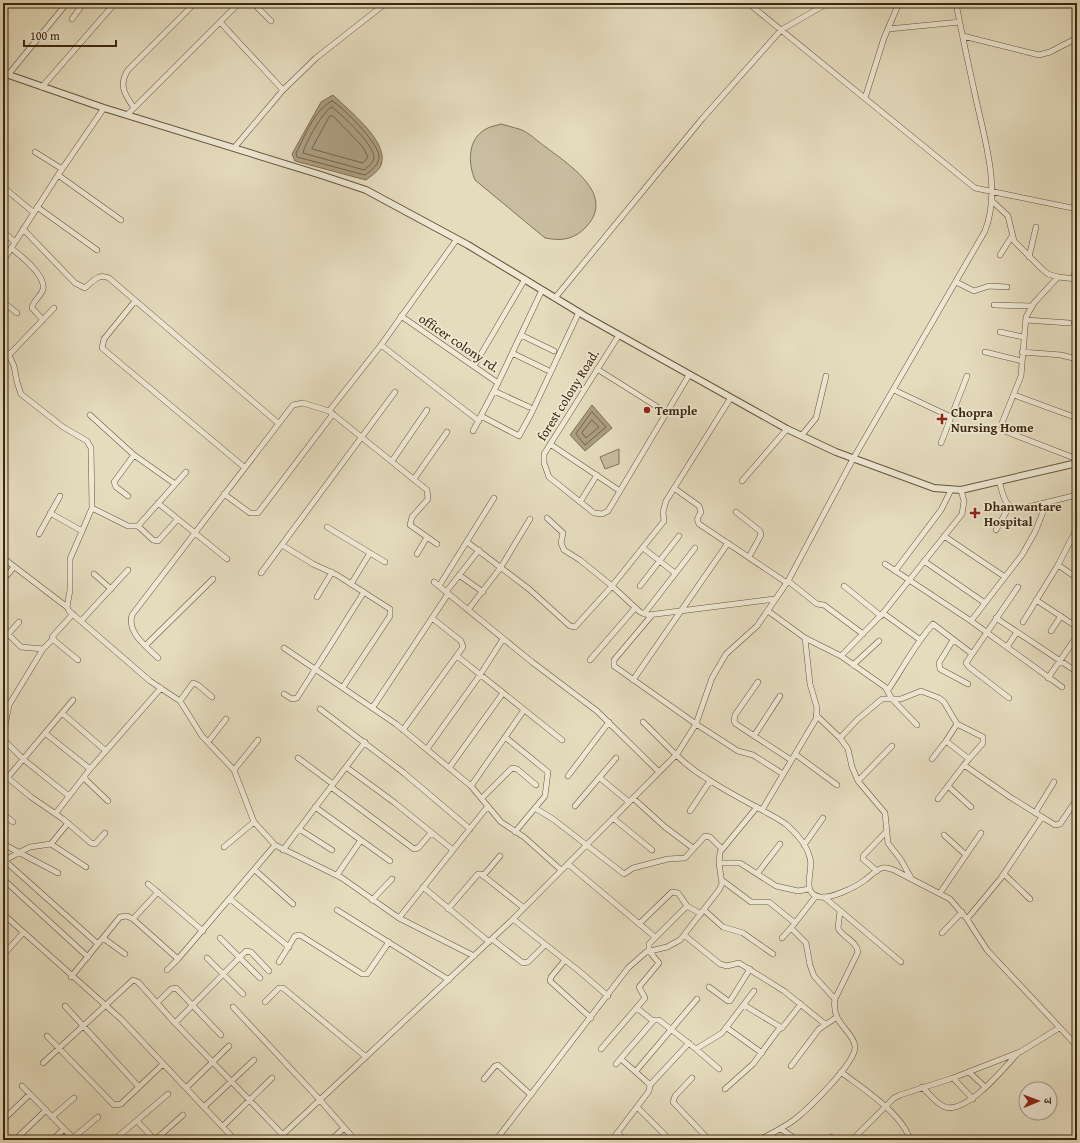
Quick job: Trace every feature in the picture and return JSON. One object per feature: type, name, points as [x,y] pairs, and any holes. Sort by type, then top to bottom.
[{"type":"street","points":[[67,3],[6,74],[104,108],[366,190],[457,239],[579,312],[730,398],[801,436],[853,459],[934,488],[951,490],[961,490],[999,481],[1076,460]]},
{"type":"street","points":[[72,19],[80,8],[76,3]]},
{"type":"street","points":[[42,87],[115,3]]},
{"type":"street","points":[[134,108],[123,89],[124,77],[128,70],[195,3]]},
{"type":"street","points":[[126,115],[240,3]]},
{"type":"street","points":[[253,3],[271,21]]},
{"type":"street","points":[[234,148],[283,90],[316,58],[386,3]]},
{"type":"street","points":[[748,3],[975,188],[991,193],[1077,209]]},
{"type":"street","points":[[555,298],[702,119],[781,30],[828,3]]},
{"type":"street","points":[[865,98],[888,29],[899,3]]},
{"type":"street","points":[[277,1140],[513,919],[676,754],[696,724],[712,678],[726,654],[757,626],[787,582],[853,459],[985,231],[991,210],[988,157],[956,3]]},
{"type":"street","points":[[220,22],[283,90]]},
{"type":"street","points":[[888,29],[960,22]]},
{"type":"street","points":[[963,36],[1039,55],[1050,52],[1077,38]]},
{"type":"street","points":[[3,261],[35,209],[104,108]]},
{"type":"street","points":[[35,152],[62,169]]},
{"type":"street","points":[[58,175],[121,220]]},
{"type":"street","points":[[3,187],[97,250]]},
{"type":"street","points":[[991,200],[1008,216],[1012,236],[1019,247],[1048,274],[1075,279],[1077,255]]},
{"type":"street","points":[[1028,257],[1036,227]]},
{"type":"street","points":[[23,229],[75,283],[85,288],[99,276],[104,275],[278,423]]},
{"type":"street","points":[[3,232],[14,242]]},
{"type":"street","points":[[1000,255],[1012,236]]},
{"type":"street","points":[[224,494],[250,513],[258,513],[457,239]]},
{"type":"street","points":[[11,248],[29,263],[42,279],[43,290],[32,308],[43,320]]},
{"type":"street","points":[[1058,277],[1032,306],[1026,320],[1021,376],[1002,423],[1004,430],[1076,460]]},
{"type":"street","points":[[474,366],[525,279]]},
{"type":"street","points":[[956,282],[974,291],[989,286],[1007,287]]},
{"type":"street","name":"officer colony rd.","points":[[402,316],[498,383],[542,290]]},
{"type":"street","points":[[135,301],[104,339],[102,348],[244,467]]},
{"type":"street","points":[[3,302],[17,313]]},
{"type":"street","points":[[994,305],[1032,306]]},
{"type":"street","points":[[8,355],[54,308]]},
{"type":"street","points":[[381,345],[480,418],[519,436],[531,414],[579,312]]},
{"type":"street","points":[[1026,320],[1070,323]]},
{"type":"street","points":[[1000,332],[1024,337]]},
{"type":"street","points":[[521,335],[554,351]]},
{"type":"street","name":"forest colony Road.","points":[[619,335],[544,454],[546,470],[550,477],[594,513],[602,514],[608,511],[689,375]]},
{"type":"street","points":[[3,350],[8,355],[14,366],[21,394],[63,427],[90,444],[92,508],[70,559],[70,590],[67,607]]},
{"type":"street","points":[[985,352],[1022,361]]},
{"type":"street","points":[[1022,352],[1061,355],[1077,359]]},
{"type":"street","points":[[512,353],[547,370]]},
{"type":"street","points":[[597,369],[667,413]]},
{"type":"street","points":[[801,436],[816,418],[826,376]]},
{"type":"street","points":[[941,443],[967,376]]},
{"type":"street","points":[[473,431],[498,383]]},
{"type":"street","points":[[894,390],[951,417]]},
{"type":"street","points":[[261,573],[363,438],[394,392]]},
{"type":"street","points":[[494,392],[529,407]]},
{"type":"street","points":[[1014,395],[1077,418]]},
{"type":"street","points":[[467,542],[501,567],[573,627],[578,625],[612,586],[664,521],[664,506],[730,398]]},
{"type":"street","points":[[158,658],[131,628],[132,615],[293,405],[298,403],[331,413],[414,478],[427,490],[429,496],[412,517],[410,524],[437,544]]},
{"type":"street","points":[[392,461],[427,410]]},
{"type":"street","points":[[90,415],[134,455],[175,484]]},
{"type":"street","points":[[742,481],[787,429]]},
{"type":"street","points":[[414,478],[447,432]]},
{"type":"street","points":[[550,444],[620,491]]},
{"type":"street","points":[[1076,460],[1077,451]]},
{"type":"street","points":[[128,496],[116,487],[114,482],[134,455]]},
{"type":"street","points":[[138,526],[186,472]]},
{"type":"street","points":[[580,502],[597,475]]},
{"type":"street","points":[[999,481],[1009,507]]},
{"type":"street","points":[[674,488],[699,506],[701,512],[697,517],[699,524],[787,582],[817,604],[824,605],[863,634]]},
{"type":"street","points":[[895,571],[941,510],[951,490]]},
{"type":"street","points":[[841,656],[882,615],[962,514],[965,508],[961,490]]},
{"type":"street","points":[[1009,507],[1020,509],[1077,495]]},
{"type":"street","points":[[39,534],[60,496]]},
{"type":"street","points":[[439,586],[494,498]]},
{"type":"street","points":[[971,621],[1028,546],[1047,502]]},
{"type":"street","points":[[158,503],[228,559]]},
{"type":"street","points":[[996,530],[1009,507]]},
{"type":"street","points":[[92,508],[128,526],[138,526],[153,540],[158,541],[178,520]]},
{"type":"street","points":[[736,512],[760,531],[759,538],[749,557]]},
{"type":"street","points":[[50,513],[82,531]]},
{"type":"street","points":[[547,518],[563,533],[561,543],[564,550],[580,560],[612,586],[635,608],[644,614],[652,615],[681,612],[776,599]]},
{"type":"street","points":[[468,610],[501,567],[530,519]]},
{"type":"street","points":[[327,527],[385,562]]},
{"type":"street","points":[[1023,622],[1058,565],[1077,528]]},
{"type":"street","points":[[640,586],[679,536]]},
{"type":"street","points":[[944,536],[1005,577]]},
{"type":"street","points":[[417,554],[427,537]]},
{"type":"street","points":[[1072,538],[1077,542]]},
{"type":"street","points":[[633,680],[728,543]]},
{"type":"street","points":[[282,545],[313,564],[332,572],[387,606],[391,612],[343,687]]},
{"type":"street","points":[[643,548],[675,573]]},
{"type":"street","points":[[644,614],[695,548]]},
{"type":"street","points":[[373,707],[447,593],[479,550]]},
{"type":"street","points":[[351,584],[370,553]]},
{"type":"street","points":[[3,558],[67,607],[81,621],[161,688],[180,701],[208,742],[234,770],[254,822],[261,832],[275,845],[337,875],[399,918],[474,956]]},
{"type":"street","points":[[924,561],[985,603]]},
{"type":"street","points":[[885,564],[971,621],[1062,687]]},
{"type":"street","points":[[1058,565],[1077,578]]},
{"type":"street","points":[[3,580],[14,567]]},
{"type":"street","points":[[81,621],[128,570]]},
{"type":"street","points":[[317,597],[332,572]]},
{"type":"street","points":[[94,574],[111,589]]},
{"type":"street","points":[[460,574],[483,592]]},
{"type":"street","points":[[146,645],[213,579]]},
{"type":"street","points":[[434,582],[588,704],[609,722],[659,772]]},
{"type":"street","points":[[844,586],[882,615],[919,639]]},
{"type":"street","points":[[1009,698],[967,665],[967,660],[1018,587]]},
{"type":"street","points":[[284,694],[292,699],[297,698],[364,592]]},
{"type":"street","points":[[1036,600],[1077,627]]},
{"type":"street","points":[[590,660],[635,608]]},
{"type":"street","points":[[768,611],[805,638],[841,656],[888,690],[892,699],[917,725]]},
{"type":"street","points":[[3,736],[5,718],[9,705],[43,649],[53,639],[53,634],[73,614]]},
{"type":"street","points":[[652,615],[614,660],[616,668],[696,724],[738,751],[753,756],[783,774]]},
{"type":"street","points":[[1051,630],[1061,616]]},
{"type":"street","points":[[404,730],[457,656],[463,644],[432,618]]},
{"type":"street","points":[[996,618],[1077,672]]},
{"type":"street","points":[[3,640],[19,622]]},
{"type":"street","points":[[888,690],[919,639],[933,624],[971,653]]},
{"type":"street","points":[[3,629],[21,647],[43,649]]},
{"type":"street","points":[[1007,647],[1017,632]]},
{"type":"street","points":[[1048,678],[1077,636]]},
{"type":"street","points":[[427,749],[480,675],[503,638]]},
{"type":"street","points":[[496,1140],[628,968],[649,951],[675,944],[684,935],[719,890],[723,881],[719,863],[722,849],[760,809],[783,774],[817,716],[818,708],[809,676],[805,638]]},
{"type":"street","points":[[53,639],[78,660]]},
{"type":"street","points":[[954,640],[938,666],[940,670],[968,684]]},
{"type":"street","points":[[853,665],[879,641]]},
{"type":"street","points":[[284,648],[373,707],[404,730],[471,786],[501,822],[524,837],[561,870]]},
{"type":"street","points":[[457,656],[562,740]]},
{"type":"street","points":[[758,682],[734,718],[736,724],[791,760]]},
{"type":"street","points":[[180,701],[193,683],[198,685],[212,697]]},
{"type":"street","points":[[56,813],[90,769],[161,688]]},
{"type":"street","points":[[840,738],[858,719],[878,702],[886,698],[901,699],[915,692],[927,692],[944,702],[957,724],[983,737],[983,743],[938,799]]},
{"type":"street","points":[[449,768],[503,693]]},
{"type":"street","points":[[754,736],[780,696]]},
{"type":"street","points":[[3,783],[72,700]]},
{"type":"street","points":[[320,710],[365,742],[470,829]]},
{"type":"street","points":[[471,786],[524,710]]},
{"type":"street","points":[[62,713],[106,751]]},
{"type":"street","points":[[817,716],[840,738],[848,749],[852,768],[858,780],[882,808],[886,819],[890,847],[901,860],[910,878]]},
{"type":"street","points":[[208,742],[226,720]]},
{"type":"street","points":[[568,776],[609,722]]},
{"type":"street","points":[[643,722],[676,754],[710,781],[787,825],[804,845],[811,860],[808,883],[810,889],[816,896],[824,898],[901,962]]},
{"type":"street","points":[[932,759],[957,724]]},
{"type":"street","points":[[45,733],[90,769]]},
{"type":"street","points":[[505,737],[548,772],[546,793],[515,832]]},
{"type":"street","points":[[3,739],[23,759],[69,796]]},
{"type":"street","points":[[234,770],[258,740]]},
{"type":"street","points":[[946,741],[969,759]]},
{"type":"street","points":[[283,850],[365,742]]},
{"type":"street","points":[[858,780],[892,746]]},
{"type":"street","points":[[795,754],[837,785]]},
{"type":"street","points":[[298,758],[414,849],[418,848],[431,833]]},
{"type":"street","points":[[575,806],[616,758]]},
{"type":"street","points":[[964,765],[1035,813],[1058,825],[1077,799]]},
{"type":"street","points":[[346,767],[395,803],[453,850]]},
{"type":"street","points":[[482,798],[512,768],[517,769],[536,785]]},
{"type":"street","points":[[3,774],[31,797],[56,813],[93,844],[97,842],[105,833]]},
{"type":"street","points":[[84,778],[108,801]]},
{"type":"street","points":[[600,778],[693,848]]},
{"type":"street","points":[[690,811],[710,781]]},
{"type":"street","points":[[1035,813],[1054,782]]},
{"type":"street","points":[[948,786],[971,807]]},
{"type":"street","points":[[399,918],[488,806]]},
{"type":"street","points":[[315,807],[390,861]]},
{"type":"street","points":[[535,808],[553,819],[624,874],[633,868],[662,860],[685,858],[702,837],[708,836],[722,849]]},
{"type":"street","points":[[3,814],[13,822]]},
{"type":"street","points":[[967,919],[1004,874],[1042,817]]},
{"type":"street","points":[[613,818],[652,850]]},
{"type":"street","points":[[804,845],[823,818]]},
{"type":"street","points":[[224,847],[254,822]]},
{"type":"street","points":[[68,823],[51,844],[30,848],[4,861],[98,944]]},
{"type":"street","points":[[299,829],[332,850]]},
{"type":"street","points":[[876,871],[863,859],[863,856],[887,831]]},
{"type":"street","points":[[940,893],[981,833]]},
{"type":"street","points":[[944,835],[966,855]]},
{"type":"street","points":[[337,875],[361,840]]},
{"type":"street","points":[[3,844],[58,873]]},
{"type":"street","points":[[51,844],[86,867]]},
{"type":"street","points":[[757,874],[780,844]]},
{"type":"street","points":[[167,970],[230,899],[275,845]]},
{"type":"street","points":[[483,876],[500,856]]},
{"type":"street","points":[[719,863],[740,863],[776,886],[798,891],[810,889]]},
{"type":"street","points":[[568,864],[656,937]]},
{"type":"street","points":[[824,898],[858,885],[876,871],[887,868],[940,893],[950,899],[962,912],[987,950],[1077,1046]]},
{"type":"street","points":[[255,870],[293,904]]},
{"type":"street","points":[[448,909],[475,875],[478,874],[483,876],[524,908]]},
{"type":"street","points":[[1004,874],[1030,899]]},
{"type":"street","points":[[3,879],[88,957]]},
{"type":"street","points":[[372,900],[392,879]]},
{"type":"street","points":[[723,881],[751,902],[769,902],[795,923]]},
{"type":"street","points":[[148,884],[202,931]]},
{"type":"street","points":[[423,887],[448,909],[523,964],[528,962],[545,945]]},
{"type":"street","points":[[133,919],[158,892]]},
{"type":"street","points":[[639,924],[672,892],[678,893],[687,906],[702,912],[723,927],[743,934],[773,954]]},
{"type":"street","points":[[782,938],[816,896]]},
{"type":"street","points":[[230,899],[289,947]]},
{"type":"street","points":[[601,1049],[637,1008],[645,996],[639,987],[659,965],[658,961],[649,951],[648,944],[687,906]]},
{"type":"street","points":[[337,910],[448,980]]},
{"type":"street","points":[[759,1140],[781,1129],[811,1106],[841,1072],[852,1056],[855,1048],[854,1043],[837,1017],[834,1006],[835,999],[858,952],[855,944],[839,931],[837,925],[840,911]]},
{"type":"street","points":[[942,933],[962,912]]},
{"type":"street","points":[[3,914],[71,977],[121,1019],[235,1140]]},
{"type":"street","points":[[71,977],[120,917],[127,916],[133,919],[178,959]]},
{"type":"street","points":[[513,919],[608,996]]},
{"type":"street","points":[[791,928],[806,942],[810,965],[814,976],[835,999]]},
{"type":"street","points":[[3,955],[22,933]]},
{"type":"street","points":[[279,962],[295,936],[300,935],[364,974],[370,972],[389,942]]},
{"type":"street","points":[[684,935],[720,964],[727,966],[739,963],[779,987],[824,1024]]},
{"type":"street","points":[[103,938],[124,954]]},
{"type":"street","points":[[220,938],[260,978]]},
{"type":"street","points":[[175,1023],[246,951],[251,952],[269,970]]},
{"type":"street","points":[[207,958],[243,994]]},
{"type":"street","points":[[565,960],[551,976],[550,981],[591,1018]]},
{"type":"street","points":[[709,987],[730,1001],[750,969]]},
{"type":"street","points":[[43,1063],[135,980],[283,1135]]},
{"type":"street","points":[[157,1003],[171,989],[176,988],[221,1035]]},
{"type":"street","points":[[265,1002],[279,988],[283,988],[366,1057]]},
{"type":"street","points":[[696,1048],[714,1039],[727,1028],[754,991]]},
{"type":"street","points":[[636,1071],[697,999]]},
{"type":"street","points":[[725,1089],[753,1064],[779,1029],[782,1028],[801,1004]]},
{"type":"street","points":[[744,1005],[782,1028]]},
{"type":"street","points":[[66,1006],[139,1087]]},
{"type":"street","points":[[233,1007],[320,1100],[355,1140]]},
{"type":"street","points":[[637,1008],[653,1021]]},
{"type":"street","points":[[791,1066],[824,1024],[837,1017]]},
{"type":"street","points":[[616,1064],[653,1021],[659,1020],[696,1048],[720,1069]]},
{"type":"street","points":[[727,1028],[762,1053]]},
{"type":"street","points":[[852,1140],[885,1107],[900,1095],[953,1078],[1020,1052],[1059,1028]]},
{"type":"street","points":[[47,1036],[114,1105],[121,1104],[163,1064]]},
{"type":"street","points":[[612,1140],[648,1096],[650,1085],[688,1043]]},
{"type":"street","points":[[186,1088],[229,1046]]},
{"type":"street","points":[[922,1087],[945,1107],[953,1107],[973,1099],[1020,1052]]},
{"type":"street","points":[[621,1059],[650,1085]]},
{"type":"street","points":[[204,1107],[254,1060]]},
{"type":"street","points":[[484,1079],[494,1066],[498,1065],[531,1095]]},
{"type":"street","points":[[841,1072],[885,1107],[904,1126],[910,1140]]},
{"type":"street","points":[[969,1072],[985,1087]]},
{"type":"street","points":[[222,1126],[272,1078]]},
{"type":"street","points":[[692,1078],[675,1096],[673,1102],[709,1140]]},
{"type":"street","points":[[953,1078],[973,1099]]},
{"type":"street","points":[[22,1086],[74,1139],[98,1117]]},
{"type":"street","points":[[3,1120],[30,1094]]},
{"type":"street","points":[[114,1140],[168,1094]]},
{"type":"street","points":[[52,1117],[74,1098]]},
{"type":"street","points":[[638,1108],[670,1140]]},
{"type":"street","points":[[15,1140],[46,1110]]},
{"type":"street","points":[[136,1121],[155,1140],[183,1115]]},
{"type":"street","points":[[331,1140],[344,1128]]},
{"type":"street","points":[[52,1140],[64,1129]]},
{"type":"street","points":[[781,1129],[797,1140]]},
{"type":"street","points":[[617,1133],[625,1140]]},
{"type":"shaded area","points":[[501,124],[523,130],[568,164],[587,183],[593,193],[596,205],[594,216],[585,228],[576,235],[566,239],[545,238],[475,180],[470,159],[472,145],[480,133],[488,128]]},
{"type":"shaded area","points":[[619,449],[619,464],[605,469],[600,457]]},
{"type":"water","points":[[333,95],[366,127],[379,146],[382,156],[381,165],[377,171],[366,180],[295,161],[292,154],[321,102]]},
{"type":"water","points":[[592,405],[612,428],[585,451],[570,435]]},
{"type":"place","name":"Temple","points":[[647,410]]},
{"type":"place","name":"Chopra Nursing Home","points":[[942,419]]},
{"type":"place","name":"Dhanwantare Hospital","points":[[975,513]]}]
